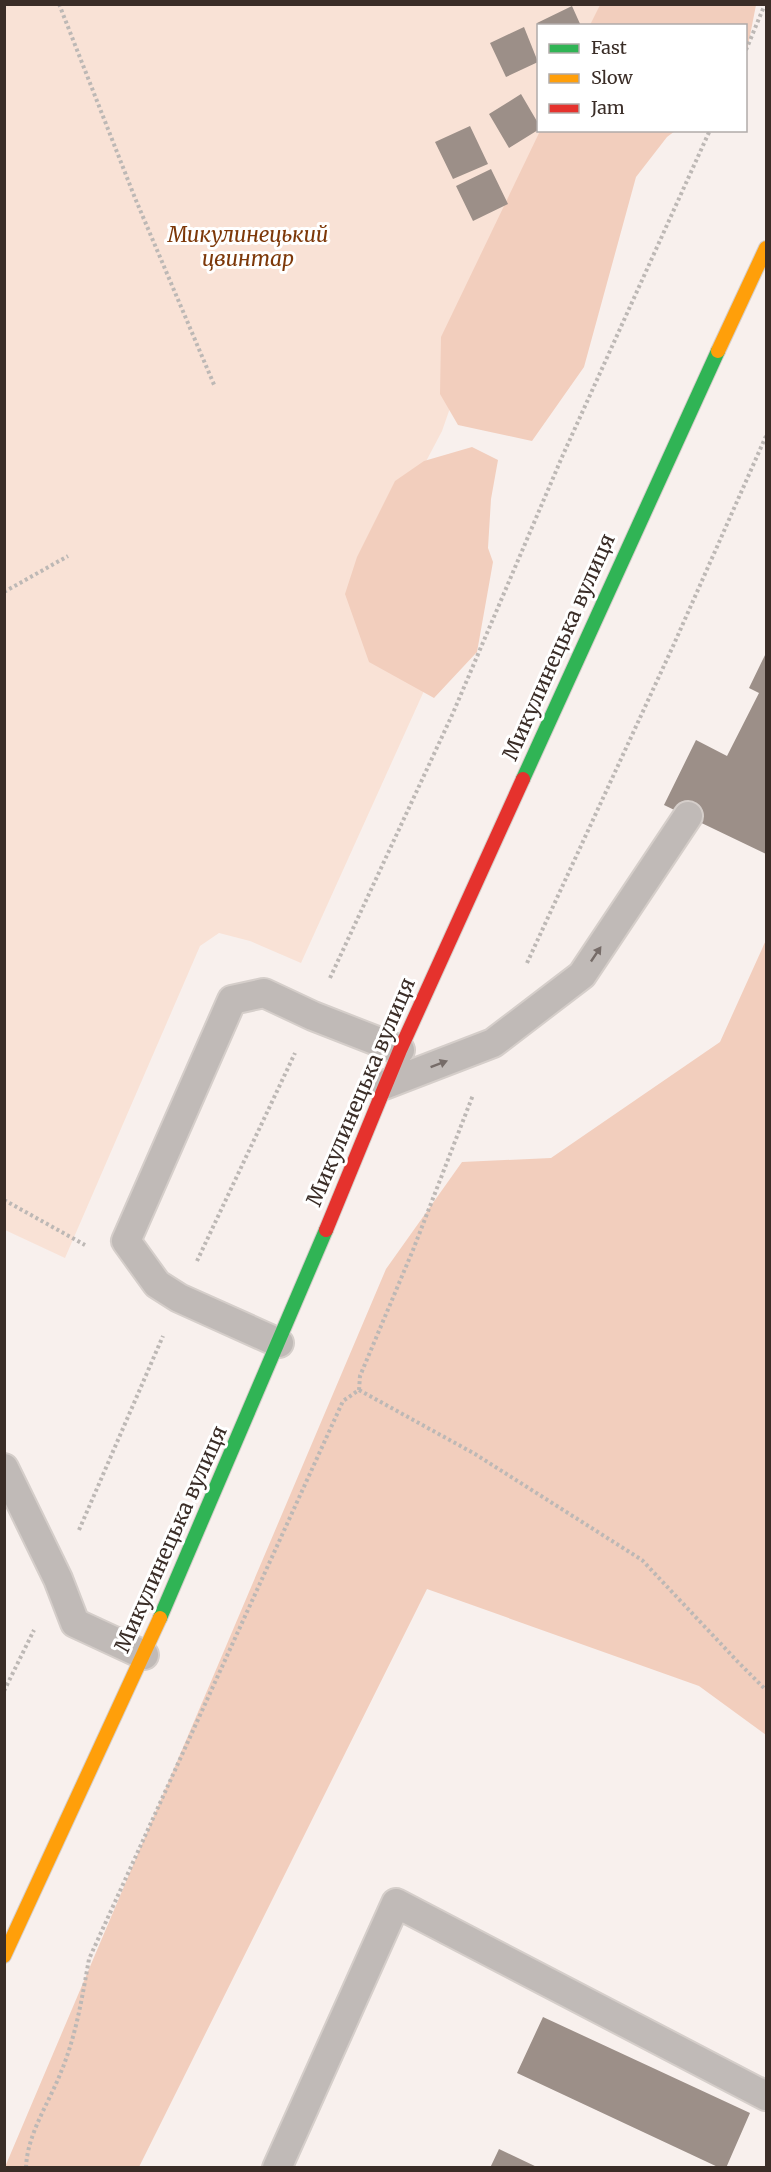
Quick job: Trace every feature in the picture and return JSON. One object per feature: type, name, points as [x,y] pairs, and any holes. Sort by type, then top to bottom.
[{"type":"main road","name":"Микулинецька вулиця","points":[[4,1956],[144,1655],[279,1343],[384,1085],[766,248]]},
{"type":"lane","points":[[384,1085],[493,1043],[582,975],[688,816]]},
{"type":"lane","points":[[279,1343],[179,1298],[157,1284],[126,1241],[232,1000],[264,993],[313,1016],[400,1050]]},
{"type":"lane","points":[[4,1468],[58,1579],[75,1623],[144,1655]]},
{"type":"lane","points":[[277,2168],[396,1903],[766,2096]]},
{"type":"path","points":[[58,4],[135,198],[215,387]]},
{"type":"path","points":[[747,48],[765,4]]},
{"type":"path","points":[[4,1691],[58,1579],[179,1298],[453,713],[562,457],[709,132]]},
{"type":"path","points":[[523,973],[674,644],[766,436]]},
{"type":"path","points":[[4,592],[68,556]]},
{"type":"path","points":[[359,1390],[360,1376],[413,1250],[493,1043]]},
{"type":"path","points":[[4,1200],[89,1246]]},
{"type":"path","points":[[359,1390],[475,1454],[642,1560],[766,1690]]},
{"type":"path","points":[[26,2168],[26,2151],[61,2072],[76,2029],[89,1959],[343,1401],[359,1390]]},
{"type":"green space","name":"Микулинецький цвинтар","points":[[5,5],[618,5],[610,24],[537,24],[537,132],[552,132],[480,322],[442,431],[391,528],[433,671],[301,963],[250,941],[219,933],[200,946],[65,1258],[5,1230]]},
{"type":"shaded area","points":[[600,4],[756,5],[747,51],[747,24],[590,24]]},
{"type":"shaded area","points":[[540,132],[674,132],[667,137],[636,177],[584,367],[532,441],[458,425],[440,394],[441,337]]},
{"type":"shaded area","points":[[472,447],[498,460],[491,499],[488,548],[493,562],[477,652],[434,698],[369,662],[345,594],[357,557],[395,481],[424,461]]},
{"type":"shaded area","points":[[766,940],[766,1735],[699,1686],[427,1589],[139,2167],[5,2167],[386,1269],[462,1162],[551,1158],[720,1042]]},
{"type":"building","points":[[572,6],[580,24],[537,24]]},
{"type":"building","points":[[524,27],[537,62],[506,77],[490,43]]},
{"type":"building","points":[[521,94],[537,121],[537,131],[509,148],[489,114]]},
{"type":"building","points":[[470,126],[488,164],[453,179],[435,142]]},
{"type":"building","points":[[491,169],[508,204],[473,221],[456,186]]},
{"type":"building","points":[[766,653],[766,854],[664,805],[696,740],[727,756],[759,693],[749,688]]},
{"type":"building","points":[[543,2017],[750,2113],[726,2168],[720,2168],[517,2073]]},
{"type":"building","points":[[499,2149],[539,2168],[490,2168]]},
{"type":"traffic: fast","points":[[523,779],[718,351]]},
{"type":"traffic: fast","points":[[160,1618],[326,1230]]},
{"type":"traffic: slow","points":[[718,351],[766,248]]},
{"type":"traffic: slow","points":[[4,1956],[160,1618]]},
{"type":"traffic: jam","points":[[326,1230],[400,1050],[523,779]]}]
